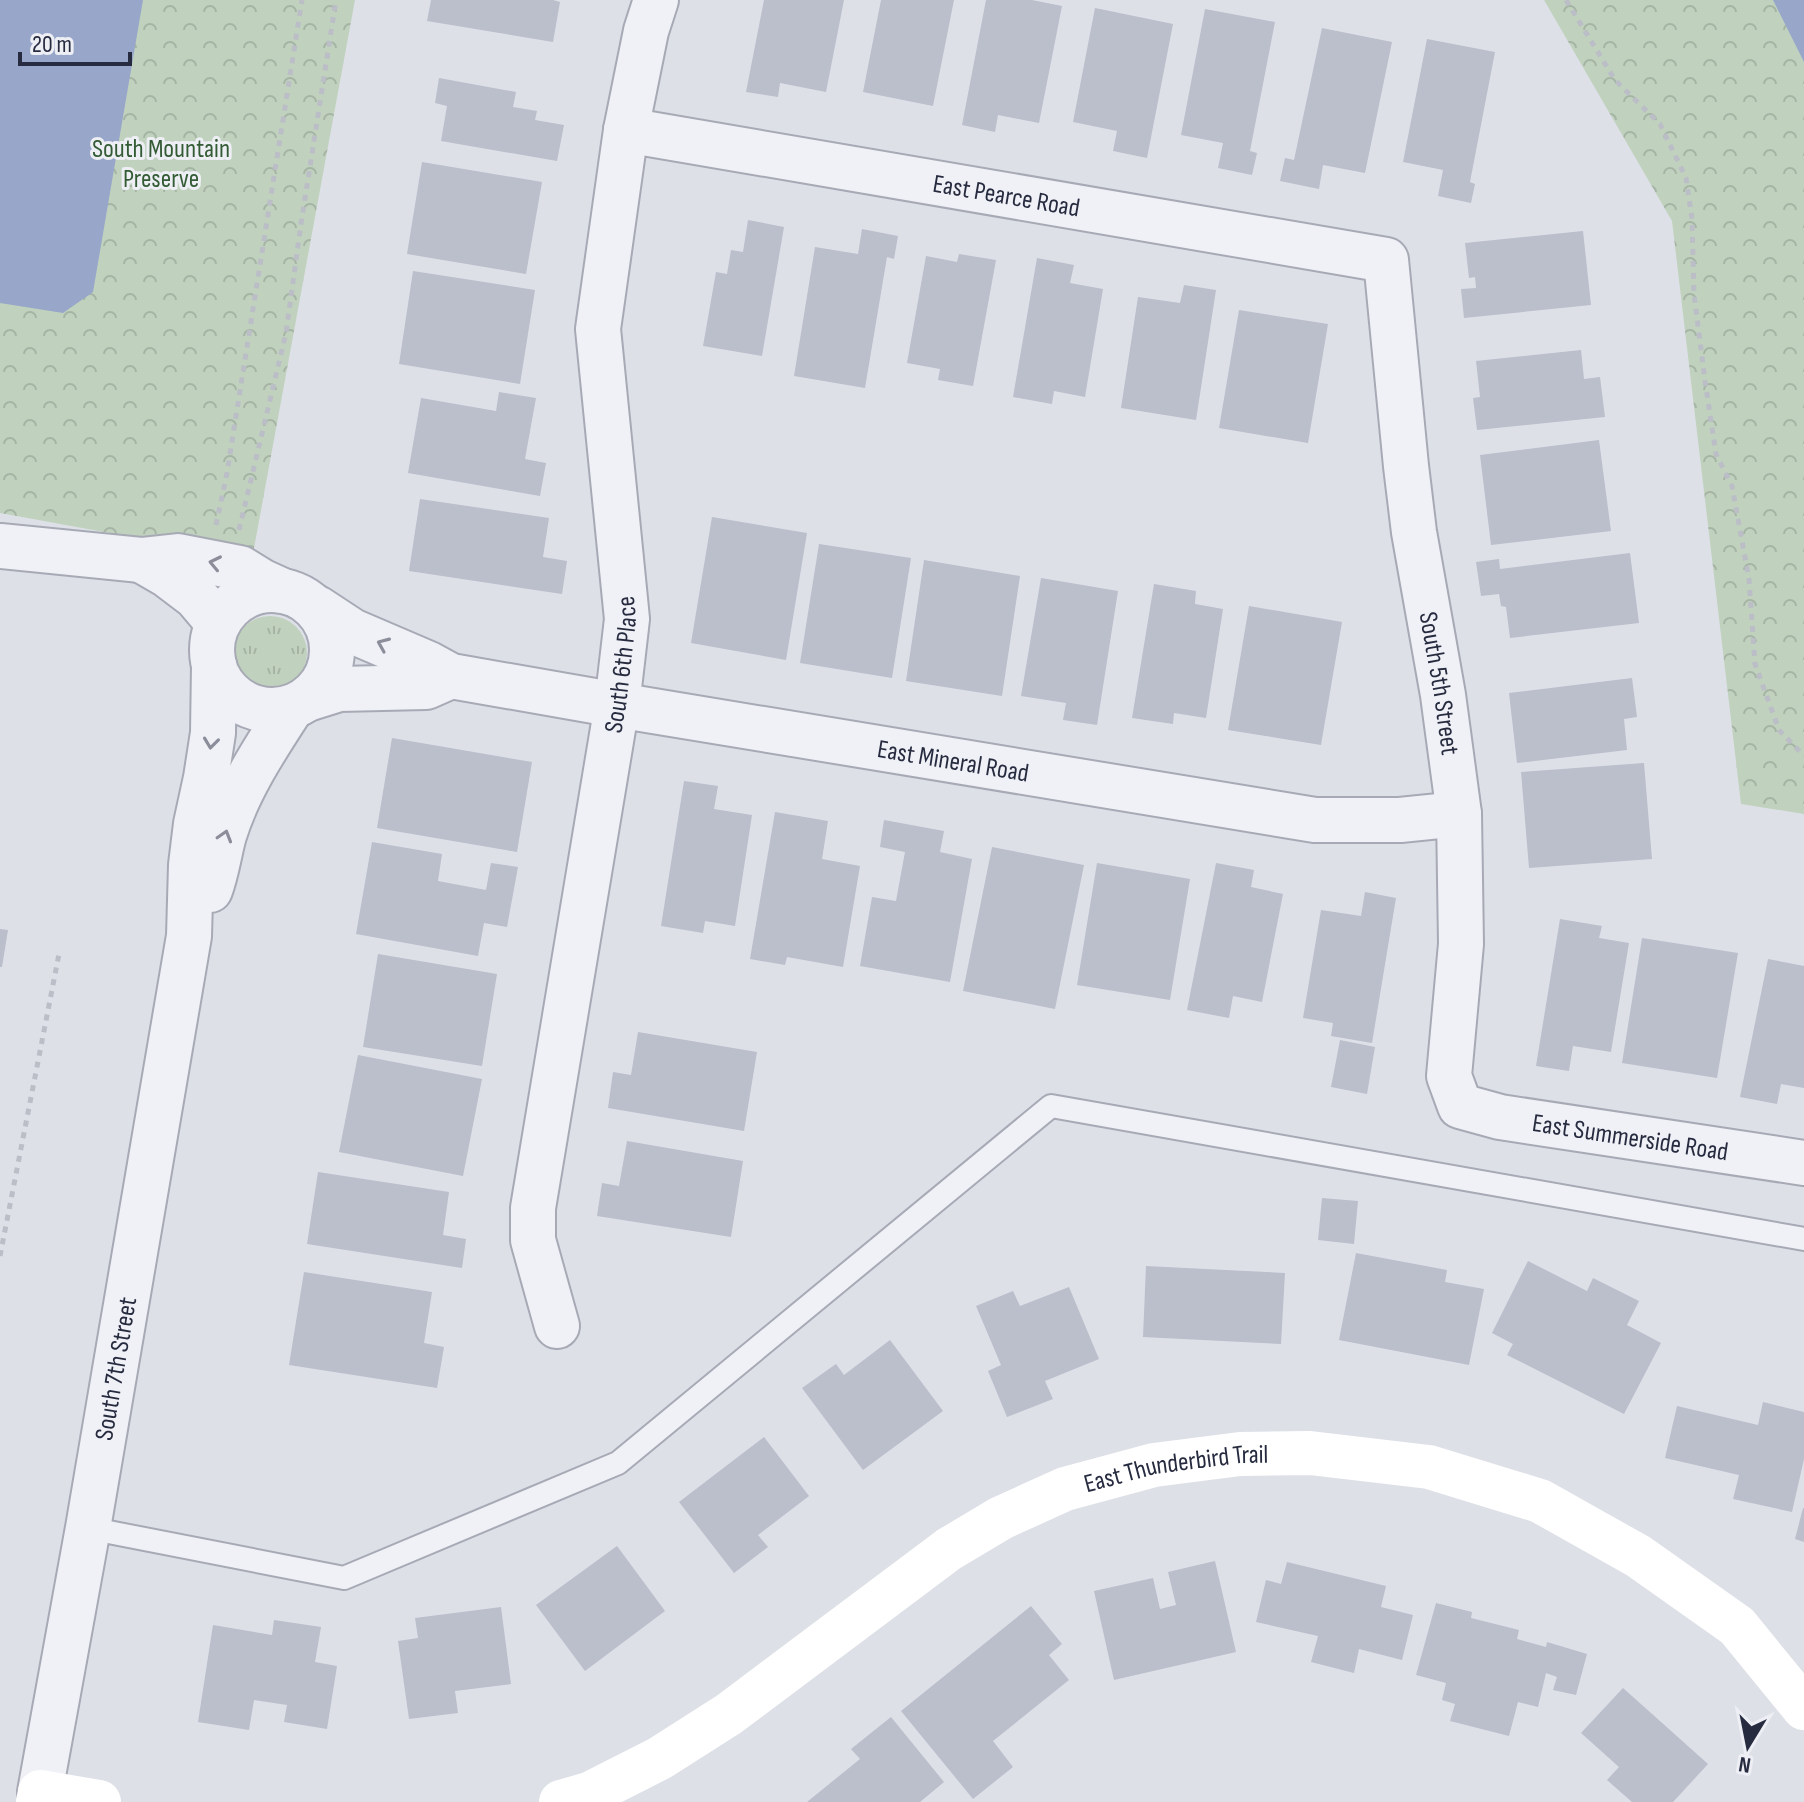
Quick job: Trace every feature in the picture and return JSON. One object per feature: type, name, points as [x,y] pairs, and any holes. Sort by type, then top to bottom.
[{"type":"street","name":"South 6th Place","points":[[557,1326],[533,1240],[533,1208],[617,705],[627,619],[598,329],[626,130],[646,31],[656,0]]},
{"type":"street","name":"East Pearce Road","points":[[626,130],[1386,260]]},
{"type":"street","name":"South 5th Street","points":[[1386,260],[1413,519],[1443,695],[1459,814],[1461,944],[1449,1076],[1460,1106]]},
{"type":"street","name":"East Mineral Road","points":[[0,546],[141,560],[178,556],[240,568],[352,631],[451,676],[1315,820],[1400,820],[1459,814]]},
{"type":"street","name":"East Mineral Road","points":[[141,560],[196,597],[218,623]]},
{"type":"street","points":[[218,623],[230,607],[245,596],[263,590],[300,600]]},
{"type":"street","name":"South 7th Street","points":[[189,936],[217,871],[224,834],[245,786],[268,743],[300,703],[320,687],[329,673],[333,656],[327,622],[300,600]]},
{"type":"street","name":"South 7th Street","points":[[39,1797],[189,936],[191,865],[213,733],[212,643],[218,623]]},
{"type":"street","points":[[214,665],[223,685],[246,705],[277,710],[300,703]]},
{"type":"street","name":"East Mineral Road","points":[[300,703],[339,689],[426,687],[451,676]]},
{"type":"street","name":"East Summerside Road","points":[[1460,1106],[1500,1117],[1804,1163]]},
{"type":"street","name":"East Thunderbird Trail","points":[[561,1802],[589,1794],[649,1764],[729,1714],[949,1549],[1001,1518],[1065,1489],[1154,1465],[1240,1454],[1310,1453],[1429,1467],[1540,1501],[1638,1556],[1737,1626],[1804,1708]]},
{"type":"street","points":[[39,1797],[99,1802]]},
{"type":"lane","points":[[88,1528],[344,1578],[618,1463],[1051,1106],[1804,1239]]},
{"type":"path","points":[[219,563],[229,458],[302,0]]},
{"type":"path","points":[[219,563],[286,333],[336,0]]},
{"type":"path","points":[[1566,0],[1615,80],[1660,124],[1686,178],[1692,219],[1694,294],[1705,381],[1716,454],[1732,486],[1746,563],[1755,664],[1779,730],[1804,756]]},
{"type":"path","points":[[0,1256],[59,954]]},
{"type":"green space","name":"South Mountain Preserve","points":[[0,0],[355,0],[252,559],[0,513]]},
{"type":"green space","points":[[1544,0],[1804,0],[1804,814],[1741,804],[1672,221]]},
{"type":"green space","points":[[263,616],[277,616],[291,622],[301,632],[307,653],[301,674],[291,684],[277,690],[263,690],[249,684],[239,674],[233,660],[233,646],[239,632],[249,622]]},
{"type":"water","points":[[0,0],[143,0],[93,292],[63,313],[0,303]]},
{"type":"water","points":[[1773,0],[1804,0],[1804,62]]},
{"type":"building","points":[[431,0],[560,2],[553,42],[427,21]]},
{"type":"building","points":[[764,0],[844,0],[826,92],[780,83],[778,97],[746,92]]},
{"type":"building","points":[[881,0],[954,0],[933,106],[863,92]]},
{"type":"building","points":[[986,0],[1032,0],[1062,6],[1039,123],[998,115],[995,132],[962,125]]},
{"type":"building","points":[[1095,8],[1173,24],[1147,158],[1113,151],[1117,131],[1073,122]]},
{"type":"building","points":[[1205,9],[1275,22],[1250,151],[1257,153],[1252,175],[1218,168],[1223,143],[1181,135]]},
{"type":"building","points":[[1322,28],[1392,42],[1365,173],[1323,165],[1319,189],[1280,181],[1285,158],[1294,160]]},
{"type":"building","points":[[1427,39],[1495,52],[1470,182],[1475,184],[1471,203],[1438,196],[1443,170],[1403,162]]},
{"type":"building","points":[[439,78],[516,92],[513,107],[537,111],[535,120],[564,125],[557,161],[441,141],[447,106],[435,103]]},
{"type":"building","points":[[422,162],[542,182],[526,274],[407,254]]},
{"type":"building","points":[[748,220],[784,227],[762,356],[703,346],[716,272],[727,274],[731,250],[743,252]]},
{"type":"building","points":[[862,229],[898,236],[894,259],[887,257],[865,388],[794,376],[815,247],[858,254]]},
{"type":"building","points":[[1583,231],[1591,305],[1464,318],[1461,289],[1476,288],[1475,277],[1469,278],[1465,243]]},
{"type":"building","points":[[959,254],[996,260],[973,386],[938,380],[940,369],[907,363],[926,256],[957,262]]},
{"type":"building","points":[[1037,258],[1074,265],[1070,283],[1103,289],[1085,397],[1054,391],[1052,404],[1013,397]]},
{"type":"building","points":[[413,271],[535,290],[520,384],[399,364]]},
{"type":"building","points":[[1184,285],[1216,290],[1196,420],[1121,408],[1138,297],[1180,303]]},
{"type":"building","points":[[1239,310],[1328,324],[1308,443],[1219,428]]},
{"type":"building","points":[[1581,350],[1584,379],[1600,377],[1605,417],[1477,430],[1473,398],[1480,397],[1476,361]]},
{"type":"building","points":[[499,392],[536,398],[525,459],[546,463],[540,496],[408,473],[421,398],[496,411]]},
{"type":"building","points":[[1599,440],[1611,531],[1491,545],[1480,455]]},
{"type":"building","points":[[420,499],[549,518],[543,557],[567,561],[562,594],[409,571]]},
{"type":"building","points":[[712,517],[807,533],[786,660],[691,643]]},
{"type":"building","points":[[819,544],[911,558],[892,678],[800,663]]},
{"type":"building","points":[[1630,553],[1639,623],[1510,638],[1506,607],[1501,606],[1499,594],[1481,596],[1476,562],[1499,559],[1500,569]]},
{"type":"building","points":[[924,560],[1020,576],[1002,696],[906,681]]},
{"type":"building","points":[[1041,578],[1118,591],[1097,725],[1063,720],[1066,703],[1021,696]]},
{"type":"building","points":[[1154,584],[1196,591],[1195,604],[1223,609],[1206,718],[1174,713],[1173,724],[1132,718]]},
{"type":"building","points":[[1249,606],[1342,622],[1321,745],[1228,730]]},
{"type":"building","points":[[1632,678],[1637,717],[1624,719],[1627,750],[1517,763],[1509,693]]},
{"type":"building","points":[[392,738],[532,762],[517,852],[377,828]]},
{"type":"building","points":[[1644,763],[1652,859],[1529,868],[1521,772]]},
{"type":"building","points":[[684,781],[718,786],[714,809],[752,815],[735,926],[705,921],[703,933],[661,926]]},
{"type":"building","points":[[775,812],[828,821],[822,859],[860,866],[843,967],[787,957],[785,965],[750,959]]},
{"type":"building","points":[[884,820],[944,831],[940,852],[972,859],[950,982],[860,966],[872,897],[896,901],[905,852],[880,847]]},
{"type":"building","points":[[372,842],[442,854],[438,881],[486,890],[491,863],[518,867],[507,927],[484,923],[478,956],[356,934]]},
{"type":"building","points":[[992,847],[1084,865],[1055,1009],[963,991]]},
{"type":"building","points":[[1097,863],[1190,879],[1170,1000],[1077,985]]},
{"type":"building","points":[[1216,863],[1254,870],[1251,887],[1283,894],[1262,1002],[1233,996],[1229,1018],[1187,1010]]},
{"type":"building","points":[[1365,892],[1396,898],[1372,1043],[1331,1036],[1333,1023],[1303,1018],[1321,910],[1361,916]]},
{"type":"building","points":[[1560,919],[1602,926],[1599,938],[1629,943],[1611,1052],[1573,1046],[1569,1071],[1536,1066]]},
{"type":"building","points":[[0,929],[8,930],[2,967],[0,967]]},
{"type":"building","points":[[1642,938],[1738,953],[1717,1078],[1622,1063]]},
{"type":"building","points":[[378,954],[497,974],[482,1066],[363,1047]]},
{"type":"building","points":[[1768,959],[1804,966],[1804,1088],[1781,1084],[1777,1104],[1740,1097]]},
{"type":"building","points":[[638,1032],[757,1052],[744,1131],[608,1108],[613,1072],[631,1075]]},
{"type":"building","points":[[1340,1040],[1375,1047],[1367,1094],[1331,1087]]},
{"type":"building","points":[[358,1055],[482,1079],[463,1176],[339,1152]]},
{"type":"building","points":[[627,1141],[743,1161],[731,1237],[597,1216],[602,1183],[619,1186]]},
{"type":"building","points":[[318,1172],[449,1192],[443,1235],[466,1239],[462,1268],[307,1244]]},
{"type":"building","points":[[1322,1198],[1358,1201],[1354,1244],[1318,1240]]},
{"type":"building","points":[[1356,1253],[1447,1270],[1445,1282],[1484,1289],[1469,1365],[1339,1340]]},
{"type":"building","points":[[1528,1261],[1587,1291],[1593,1278],[1639,1301],[1627,1325],[1661,1343],[1624,1414],[1507,1355],[1513,1344],[1492,1333]]},
{"type":"building","points":[[1146,1266],[1285,1273],[1281,1344],[1143,1337]]},
{"type":"building","points":[[304,1272],[432,1292],[424,1343],[444,1347],[437,1388],[289,1365]]},
{"type":"building","points":[[1069,1287],[1099,1359],[1045,1381],[1053,1399],[1007,1417],[988,1371],[1001,1365],[976,1306],[1013,1291],[1020,1306]]},
{"type":"building","points":[[890,1340],[943,1411],[863,1470],[802,1388],[836,1364],[844,1375]]},
{"type":"building","points":[[1763,1402],[1804,1412],[1804,1459],[1792,1512],[1733,1499],[1739,1475],[1665,1458],[1677,1406],[1758,1425]]},
{"type":"building","points":[[764,1437],[809,1496],[758,1535],[768,1547],[734,1573],[679,1502]]},
{"type":"building","points":[[1804,1508],[1804,1542],[1795,1539]]},
{"type":"building","points":[[617,1546],[665,1611],[585,1671],[536,1605]]},
{"type":"building","points":[[1215,1561],[1236,1652],[1114,1680],[1094,1591],[1153,1578],[1160,1609],[1176,1605],[1168,1572]]},
{"type":"building","points":[[1287,1562],[1386,1586],[1381,1607],[1413,1615],[1402,1660],[1359,1649],[1354,1673],[1311,1662],[1318,1636],[1256,1622],[1266,1580],[1281,1584]]},
{"type":"building","points":[[1436,1603],[1472,1612],[1471,1618],[1519,1630],[1517,1639],[1546,1647],[1547,1642],[1587,1654],[1576,1695],[1553,1690],[1557,1677],[1546,1673],[1538,1707],[1518,1702],[1509,1736],[1450,1721],[1455,1704],[1442,1700],[1446,1683],[1416,1675]]},
{"type":"building","points":[[1031,1606],[1062,1644],[1049,1655],[1069,1680],[993,1741],[1013,1767],[973,1799],[901,1711]]},
{"type":"building","points":[[501,1607],[511,1684],[455,1691],[458,1713],[409,1719],[398,1641],[418,1638],[415,1618]]},
{"type":"building","points":[[274,1620],[321,1627],[315,1662],[337,1666],[327,1729],[284,1722],[287,1705],[254,1700],[249,1730],[198,1722],[213,1625],[272,1635]]},
{"type":"building","points":[[1623,1688],[1708,1764],[1673,1802],[1632,1802],[1607,1780],[1619,1767],[1581,1733]]},
{"type":"building","points":[[891,1717],[944,1782],[920,1802],[807,1802],[860,1759],[851,1749]]}]
